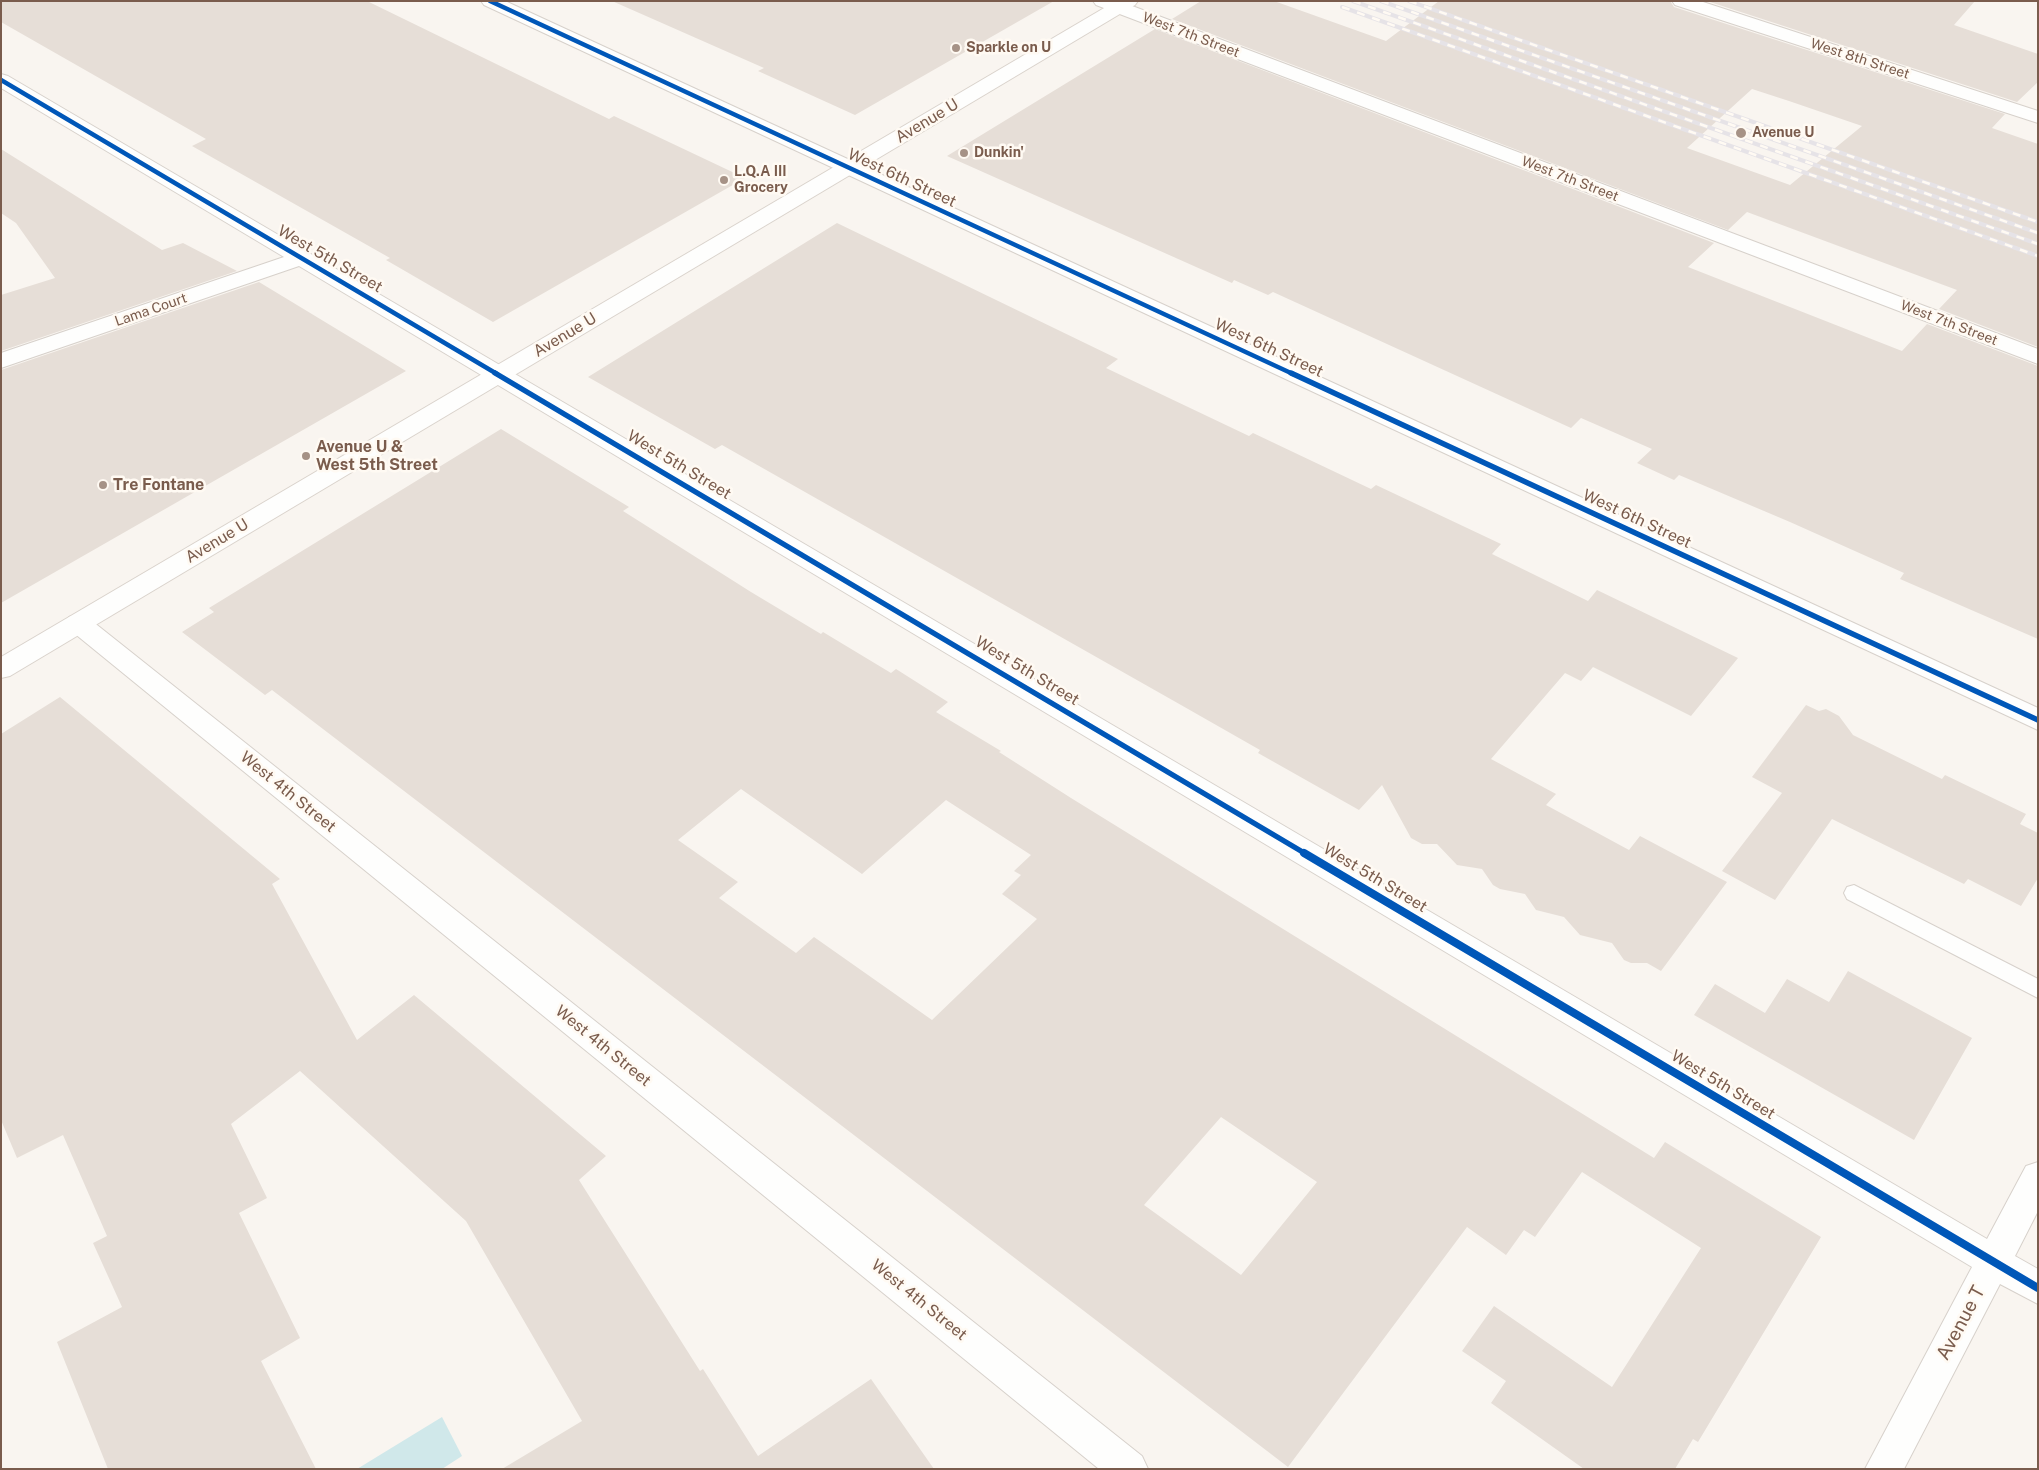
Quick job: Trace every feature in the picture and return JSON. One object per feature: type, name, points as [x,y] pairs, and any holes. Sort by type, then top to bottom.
[{"type":"street","name":"West 6th Street","points":[[490,1],[2038,720]]},
{"type":"street","name":"West 8th Street","points":[[1681,1],[2038,117]]},
{"type":"street","name":"Avenue U","points":[[1,669],[848,168],[1117,3]]},
{"type":"street","name":"West 7th Street","points":[[1117,3],[2038,357]]},
{"type":"street","name":"West 5th Street","points":[[1,80],[2038,1288]]},
{"type":"street","name":"Lama Court","points":[[1,361],[300,258]]},
{"type":"street","name":"West 4th Street","points":[[78,623],[1129,1469]]},
{"type":"street","name":"Avenue T","points":[[1884,1469],[2038,1177]]},
{"type":"lane","points":[[1854,893],[2038,988]]},
{"type":"water","points":[[442,1417],[462,1456],[442,1469],[357,1469]]},
{"type":"building","points":[[1,1],[367,1],[609,119],[614,116],[745,178],[493,322],[386,260],[390,258],[192,146],[206,139],[1,22]]},
{"type":"building","points":[[612,1],[1054,1],[855,115],[758,71],[764,68]]},
{"type":"building","points":[[1201,1],[1274,1],[1386,41],[1439,1],[1670,1],[1674,7],[2005,114],[1992,128],[2038,144],[2038,347],[1939,309],[1957,290],[1747,212],[1728,230],[1172,19]],"holes":[[[1752,89],[1862,126],[1790,185],[1687,148]]]},
{"type":"building","points":[[1707,1],[1975,1],[1954,25],[2038,54],[2038,82],[2017,102]]},
{"type":"building","points":[[1155,29],[1714,243],[1688,267],[1902,351],[1927,324],[2038,366],[2038,639],[1900,579],[1904,573],[1790,522],[1679,475],[1674,480],[1637,463],[1652,449],[1581,418],[1571,428],[1273,292],[1268,295],[1234,280],[1232,283],[947,156]]},
{"type":"building","points":[[1,149],[162,250],[183,243],[237,271],[1,351],[1,295],[55,278],[16,223],[1,213]]},
{"type":"building","points":[[837,223],[1118,359],[1106,368],[1249,436],[1253,433],[1371,489],[1376,485],[1501,544],[1492,554],[1588,601],[1597,590],[1738,658],[1691,716],[1593,667],[1581,681],[1565,673],[1491,759],[1556,794],[1546,805],[1629,850],[1640,836],[1727,882],[1661,971],[1647,963],[1631,963],[1624,960],[1612,943],[1580,935],[1564,917],[1536,910],[1525,894],[1500,889],[1493,885],[1482,869],[1457,865],[1437,844],[1422,844],[1411,838],[1382,785],[1359,810],[1258,753],[1260,750],[722,445],[715,449],[588,377]]},
{"type":"building","points":[[259,282],[406,371],[1,603],[1,370]]},
{"type":"building","points":[[501,429],[629,507],[623,511],[751,592],[891,673],[896,669],[948,702],[936,712],[1001,751],[999,752],[1071,798],[1654,1158],[1665,1142],[1821,1237],[1698,1442],[1693,1439],[1675,1469],[1584,1469],[1491,1403],[1506,1381],[1462,1351],[1494,1306],[1612,1387],[1701,1248],[1582,1172],[1535,1237],[1524,1230],[1506,1255],[1467,1227],[1288,1467],[272,690],[265,695],[182,632],[214,612],[209,608]],"holes":[[[741,789],[862,874],[946,800],[1031,855],[1014,871],[1021,875],[1002,894],[1037,919],[932,1020],[814,937],[796,953],[719,898],[738,882],[678,840]],[[1221,1117],[1317,1182],[1241,1275],[1144,1205]]]},
{"type":"building","points":[[60,697],[280,879],[272,884],[357,1040],[414,995],[606,1156],[579,1180],[700,1371],[703,1369],[758,1456],[871,1379],[934,1469],[502,1469],[582,1421],[466,1221],[300,1071],[231,1124],[267,1198],[239,1213],[300,1338],[261,1361],[316,1469],[108,1469],[57,1342],[122,1307],[93,1243],[107,1236],[63,1135],[17,1158],[1,1120],[1,734]]},
{"type":"building","points":[[1806,705],[1819,711],[1826,709],[1839,716],[1853,735],[1942,779],[1945,775],[2026,814],[2020,824],[2038,833],[2038,878],[2021,906],[1968,879],[1964,884],[1832,819],[1775,900],[1722,871],[1782,793],[1752,777]]},
{"type":"building","points":[[1848,971],[1972,1038],[1914,1140],[1694,1015],[1715,984],[1765,1013],[1787,979],[1829,1002]]},
{"type":"railway","points":[[1353,1],[2038,244]]},
{"type":"railway","points":[[1381,1],[2038,233]]},
{"type":"railway","points":[[1409,1],[2038,222]]},
{"type":"railway","points":[[1342,7],[2038,256]]},
{"type":"cycle path","points":[[490,1],[2038,720]]},
{"type":"cycle path","points":[[1,80],[2038,1288]]},
{"type":"place","name":"Sparkle on U","points":[[956,48]]},
{"type":"place","name":"Avenue U","points":[[1741,133]]},
{"type":"place","name":"Dunkin'","points":[[964,153]]},
{"type":"place","name":"L.Q.A III Grocery","points":[[724,180]]},
{"type":"place","name":"Avenue U & West 5th Street","points":[[306,456]]},
{"type":"place","name":"Tre Fontane","points":[[103,485]]}]
